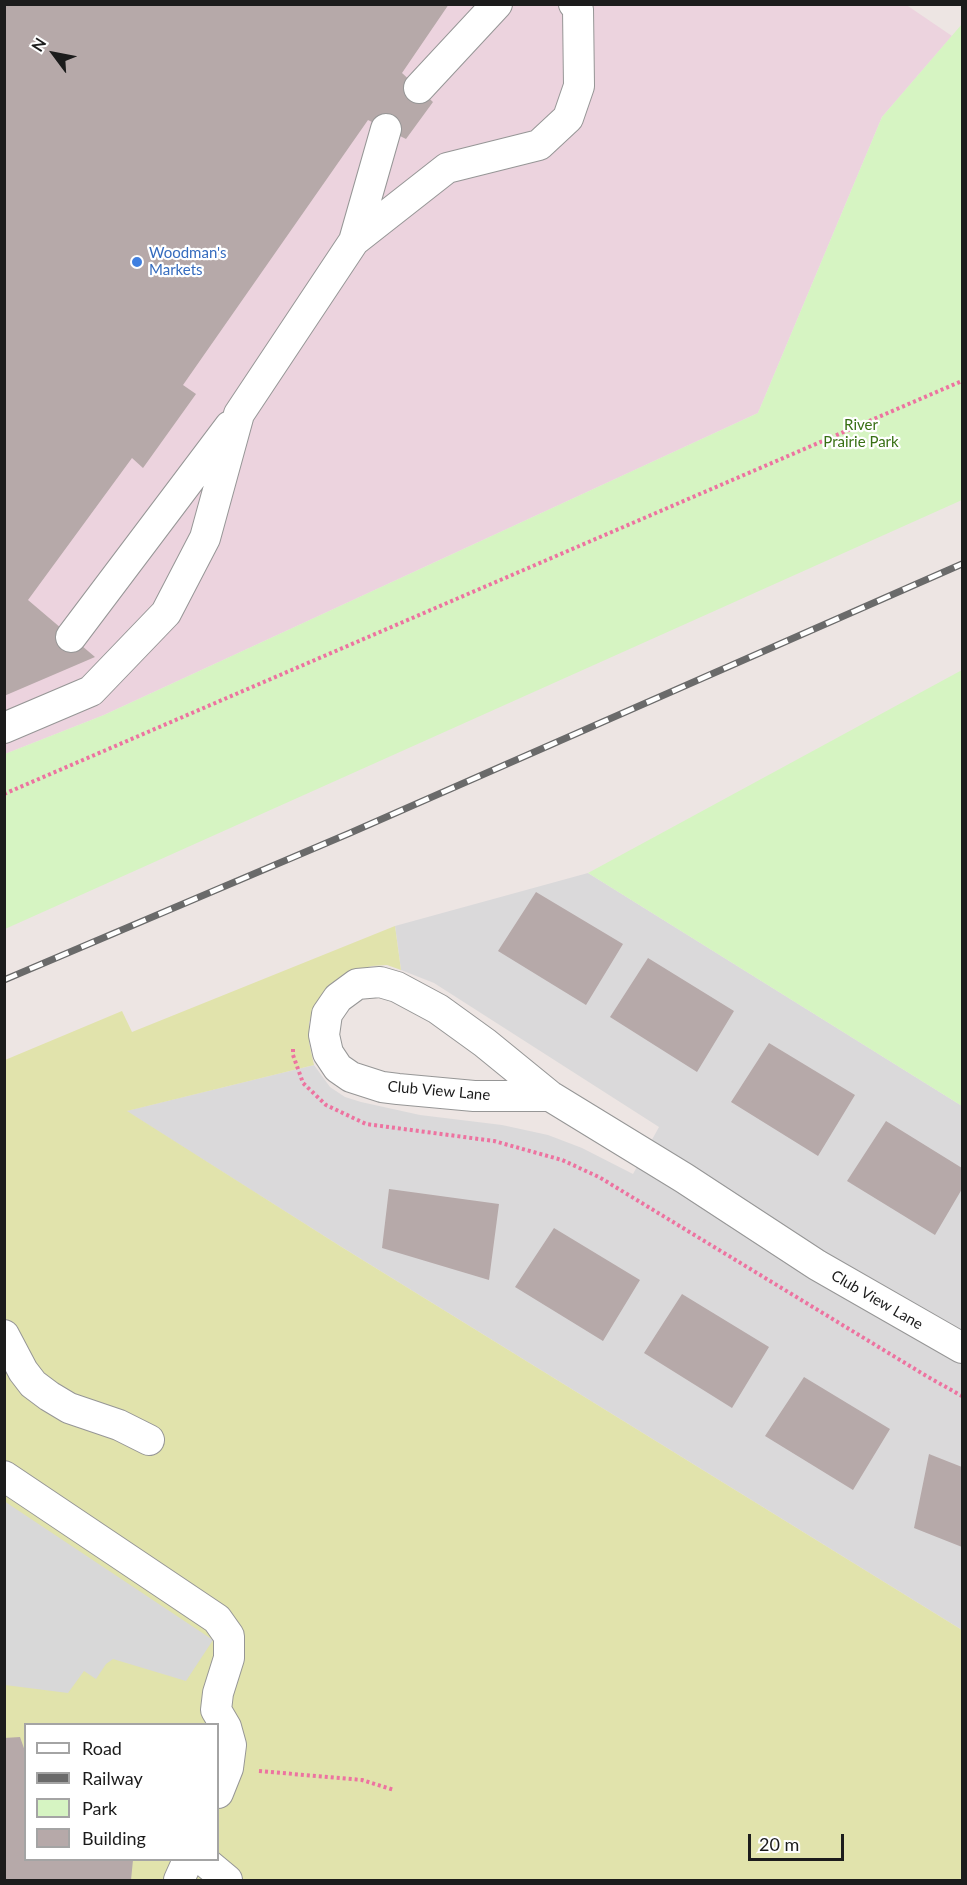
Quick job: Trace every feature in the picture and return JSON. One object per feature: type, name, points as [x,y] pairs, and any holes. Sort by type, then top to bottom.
[{"type":"street","points":[[419,88],[497,4]]},
{"type":"street","points":[[354,241],[447,168],[538,145],[568,118],[579,86],[578,9],[574,4]]},
{"type":"street","points":[[71,637],[239,414],[354,241],[386,129]]},
{"type":"street","points":[[4,728],[91,691],[166,613],[205,538],[239,414]]},
{"type":"street","name":"Club View Lane","points":[[550,1096],[474,1095],[398,1089],[382,1087],[351,1077],[338,1068],[328,1053],[324,1035],[327,1014],[338,998],[357,984],[380,982],[397,987],[438,1009],[485,1043],[550,1096],[684,1178],[817,1265],[963,1348]]},
{"type":"street","points":[[4,1335],[23,1371],[33,1384],[49,1396],[69,1408],[118,1425],[149,1440]]},
{"type":"street","points":[[4,1476],[217,1619],[229,1636],[229,1658],[218,1694],[216,1710],[226,1726],[231,1745],[223,1781]]},
{"type":"street","points":[[179,1881],[188,1861]]},
{"type":"street","points":[[204,1861],[227,1881]]},
{"type":"path","points":[[4,794],[963,381]]},
{"type":"path","points":[[293,1045],[293,1055],[303,1083],[327,1105],[366,1124],[494,1141],[562,1160],[580,1168],[927,1377],[963,1396]]},
{"type":"path","points":[[223,1781],[362,1780],[394,1790]]},
{"type":"shaded area","points":[[905,4],[952,36],[882,117],[758,413],[104,715],[5,754],[5,5]]},
{"type":"shaded area","points":[[588,873],[962,1106],[962,1630],[340,1246],[126,1111],[314,1065],[330,1087],[345,1097],[420,1115],[502,1125],[548,1135],[582,1148],[633,1174],[659,1127],[434,983],[401,970],[395,926]]},
{"type":"shaded area","points":[[4,1501],[213,1640],[186,1681],[113,1659],[106,1664],[96,1679],[84,1671],[68,1693],[5,1685]]},
{"type":"green space","name":"River Prairie Park","points":[[962,24],[962,500],[5,929],[5,754],[104,715],[758,413],[882,117]]},
{"type":"green space","points":[[962,670],[962,1106],[588,873]]},
{"type":"green space","points":[[395,926],[401,970],[387,965],[355,971],[312,1014],[309,1023],[309,1042],[314,1065],[127,1111],[340,1246],[962,1630],[962,1880],[5,1880],[5,1060],[122,1011],[132,1032]]},
{"type":"building","name":"Woodman's Markets","points":[[4,4],[449,4],[402,73],[433,102],[406,139],[368,120],[183,385],[196,394],[143,468],[132,458],[28,600],[95,657],[4,696]]},
{"type":"building","points":[[536,892],[623,944],[586,1005],[498,951]]},
{"type":"building","points":[[648,958],[734,1011],[697,1072],[610,1017]]},
{"type":"building","points":[[769,1043],[855,1095],[818,1156],[731,1102]]},
{"type":"building","points":[[886,1121],[962,1168],[962,1189],[935,1235],[847,1181]]},
{"type":"building","points":[[389,1189],[499,1204],[489,1280],[382,1248]]},
{"type":"building","points":[[554,1228],[640,1280],[603,1341],[515,1287]]},
{"type":"building","points":[[682,1294],[769,1347],[732,1408],[644,1353]]},
{"type":"building","points":[[804,1377],[890,1429],[853,1490],[765,1436]]},
{"type":"building","points":[[929,1454],[962,1467],[962,1547],[914,1528]]},
{"type":"building","points":[[20,1737],[24,1748],[24,1861],[133,1861],[131,1880],[4,1880],[4,1738]]},
{"type":"railway","points":[[4,980],[350,833],[962,564]]},
{"type":"place","name":"Woodman's Markets","points":[[137,262]]}]
